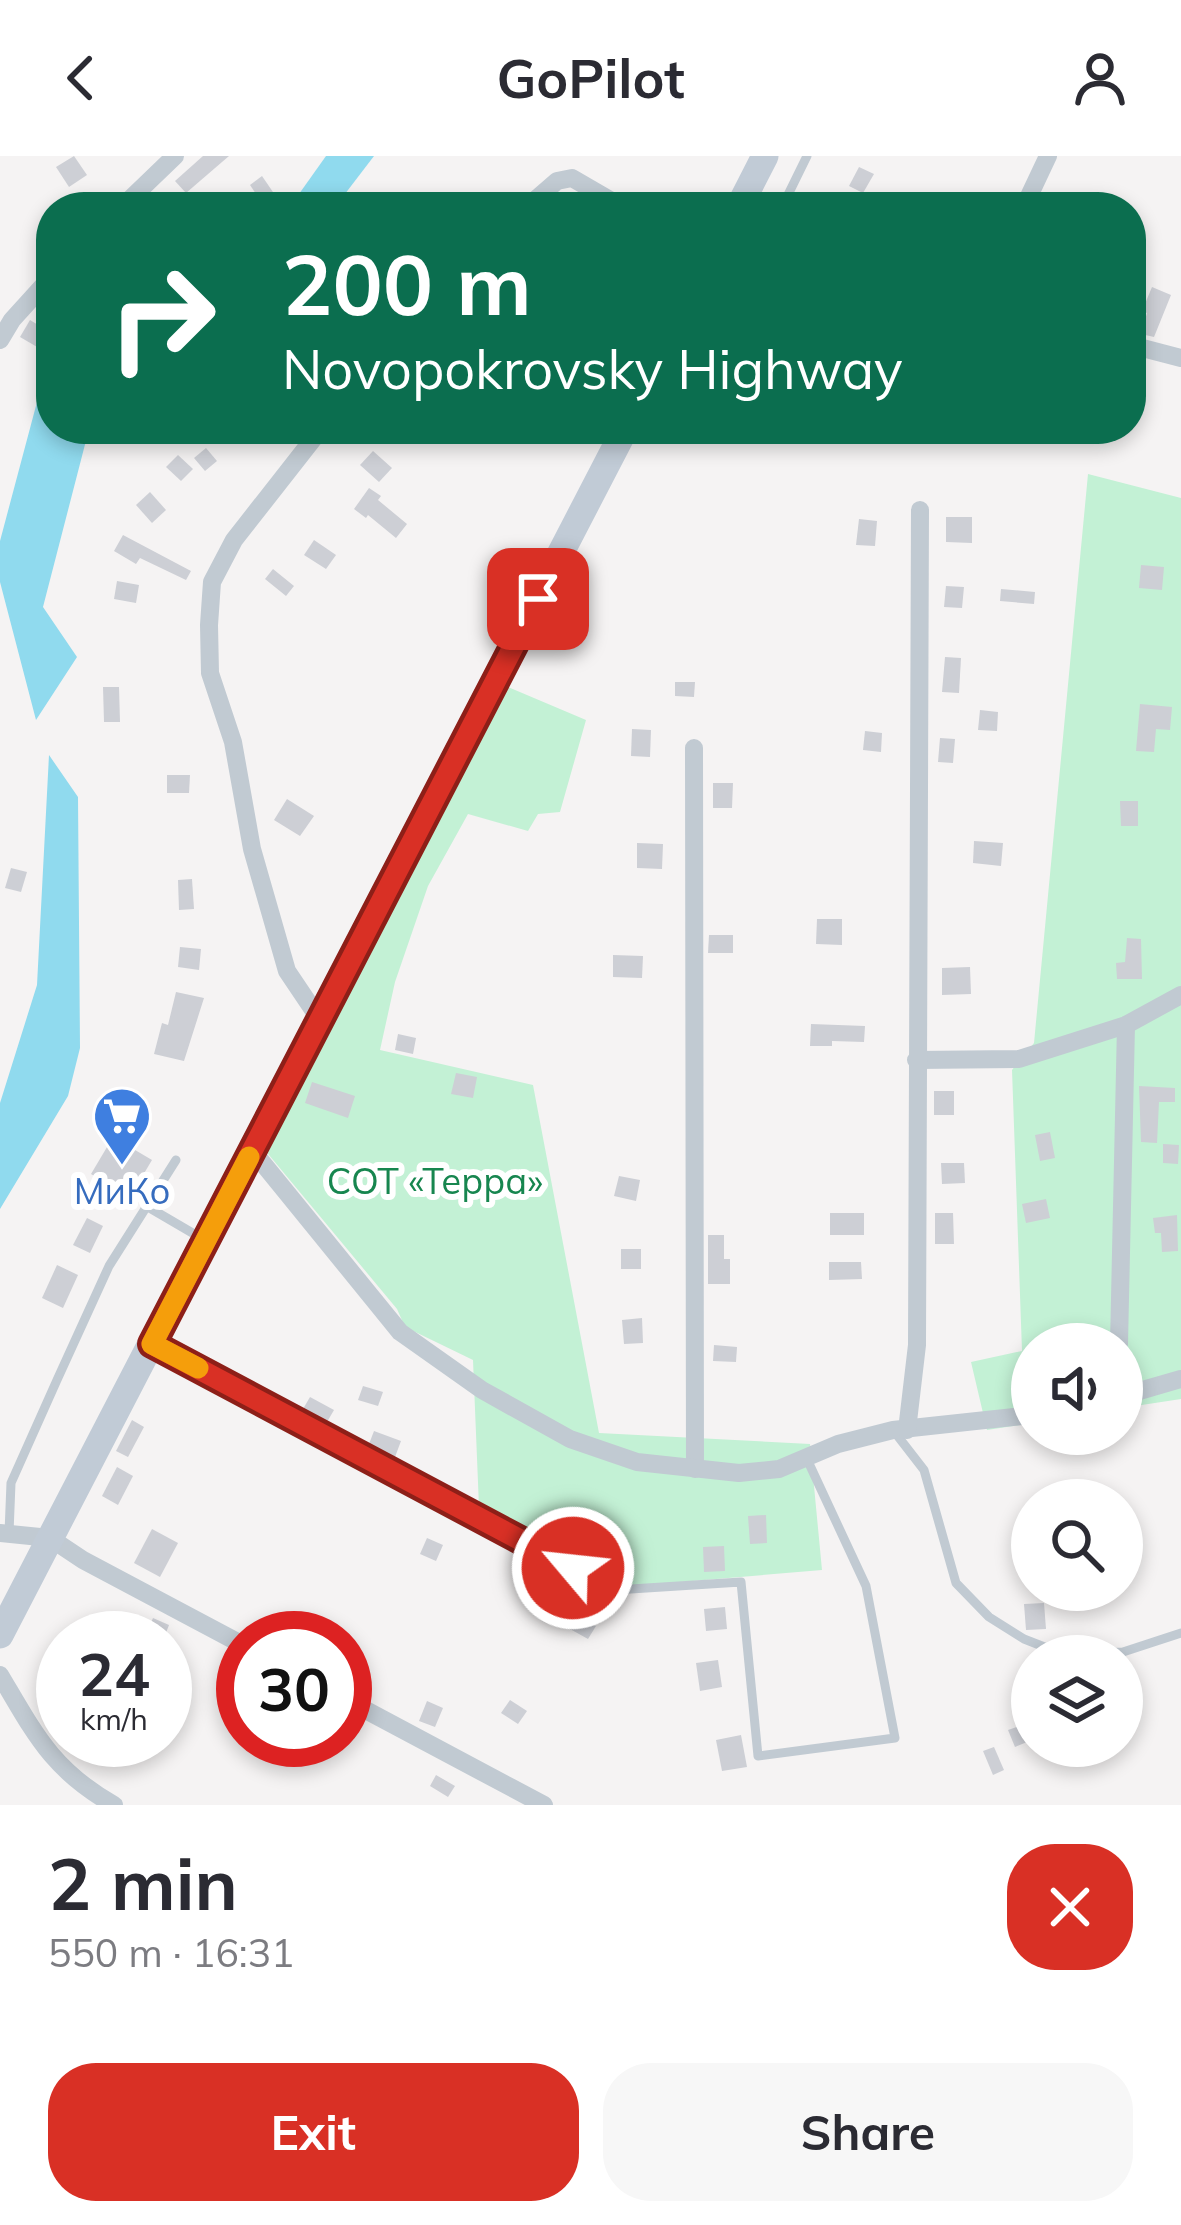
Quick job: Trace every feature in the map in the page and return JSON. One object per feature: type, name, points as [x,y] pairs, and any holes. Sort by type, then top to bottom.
[{"type":"main road","points":[[747,192],[765,156]]},
{"type":"main road","points":[[0,1635],[617,444]]},
{"type":"street","points":[[138,192],[176,156]]},
{"type":"street","points":[[1031,192],[1048,156]]},
{"type":"street","points":[[544,192],[557,181],[572,178],[596,192]]},
{"type":"street","points":[[0,340],[36,294]]},
{"type":"street","points":[[1146,349],[1181,358]]},
{"type":"street","points":[[310,444],[234,540],[212,582],[209,625],[210,674],[232,742],[252,849],[287,970],[320,1020]]},
{"type":"street","points":[[900,1430],[917,1345],[920,510]]},
{"type":"street","points":[[694,748],[695,1469]]},
{"type":"street","points":[[916,1060],[1018,1059],[1126,1025],[1181,994]]},
{"type":"street","points":[[1119,1323],[1126,1025]]},
{"type":"street","points":[[252,1150],[400,1333],[425,1353],[570,1439],[637,1462],[740,1474],[779,1469],[838,1444],[900,1430],[1011,1417]]},
{"type":"street","points":[[152,1344],[615,1590]]},
{"type":"street","points":[[1143,1390],[1181,1379]]},
{"type":"street","points":[[4,1533],[50,1538],[83,1561],[216,1632]]},
{"type":"street","points":[[0,1675],[50,1757],[79,1786],[113,1805]]},
{"type":"street","points":[[372,1714],[544,1805]]},
{"type":"lane","points":[[789,192],[807,156]]},
{"type":"lane","points":[[4,1533],[11,1483],[109,1266],[176,1160]]},
{"type":"lane","points":[[148,1207],[205,1240]]},
{"type":"lane","points":[[900,1430],[924,1470],[956,1583],[989,1617],[1024,1640],[1065,1654],[1123,1652],[1181,1633]]},
{"type":"lane","points":[[615,1590],[741,1582],[758,1756],[895,1738],[866,1586],[806,1457]]},
{"type":"green space","points":[[1088,474],[1181,498],[1181,1399],[1143,1405],[1143,1323],[1021,1323],[1012,1070],[1034,1043]]},
{"type":"green space","name":"СОТ «Терра»","points":[[503,685],[586,720],[560,812],[538,814],[528,831],[468,814],[428,886],[395,982],[380,1050],[533,1085],[599,1433],[810,1444],[822,1570],[633,1586],[479,1507],[473,1360],[405,1327],[397,1309],[264,1149]]},
{"type":"green space","points":[[1011,1353],[1011,1426],[987,1430],[971,1362]]},
{"type":"water","points":[[326,156],[374,156],[346,192],[300,192]]},
{"type":"water","points":[[36,406],[36,444],[85,444],[43,607],[77,657],[36,720],[0,582],[0,541]]},
{"type":"water","points":[[49,755],[78,797],[80,1048],[68,1096],[0,1209],[0,1103],[37,985]]},
{"type":"building","points":[[74,156],[87,175],[69,187],[56,167]]},
{"type":"building","points":[[203,156],[229,156],[187,192],[175,181]]},
{"type":"building","points":[[859,167],[874,174],[864,192],[849,186]]},
{"type":"building","points":[[262,176],[273,192],[255,192],[250,185]]},
{"type":"building","points":[[1152,287],[1171,295],[1154,337],[1146,335],[1146,301]]},
{"type":"building","points":[[30,320],[36,324],[36,346],[20,337]]},
{"type":"building","points":[[206,448],[217,461],[205,471],[194,458]]},
{"type":"building","points":[[373,451],[392,468],[379,482],[360,465]]},
{"type":"building","points":[[178,455],[193,469],[181,481],[166,467]]},
{"type":"building","points":[[369,488],[407,524],[396,538],[354,509]]},
{"type":"building","points":[[150,492],[166,510],[152,523],[136,505]]},
{"type":"building","points":[[946,517],[972,517],[972,543],[946,542]]},
{"type":"building","points":[[859,519],[877,521],[875,546],[856,545]]},
{"type":"building","points":[[123,535],[191,571],[186,580],[140,558],[136,564],[114,551]]},
{"type":"building","points":[[314,540],[336,555],[326,569],[304,555]]},
{"type":"building","points":[[1141,565],[1164,567],[1162,590],[1139,588]]},
{"type":"building","points":[[273,569],[294,586],[286,596],[265,579]]},
{"type":"building","points":[[117,581],[139,585],[136,603],[114,599]]},
{"type":"building","points":[[946,586],[964,587],[962,608],[944,607]]},
{"type":"building","points":[[1001,589],[1035,592],[1034,604],[1000,601]]},
{"type":"building","points":[[945,657],[961,658],[959,693],[942,692]]},
{"type":"building","points":[[675,682],[695,682],[694,697],[675,696]]},
{"type":"building","points":[[103,687],[119,687],[120,722],[104,722]]},
{"type":"building","points":[[1140,704],[1172,707],[1170,730],[1156,729],[1154,752],[1136,751]]},
{"type":"building","points":[[980,710],[998,712],[997,731],[978,730]]},
{"type":"building","points":[[632,729],[651,730],[650,757],[631,756]]},
{"type":"building","points":[[865,731],[882,733],[881,752],[863,750]]},
{"type":"building","points":[[940,738],[955,739],[953,763],[938,762]]},
{"type":"building","points":[[167,775],[190,775],[189,793],[167,793]]},
{"type":"building","points":[[713,783],[733,783],[732,808],[713,808]]},
{"type":"building","points":[[287,799],[314,816],[300,836],[274,820]]},
{"type":"building","points":[[1120,801],[1138,801],[1138,826],[1121,826]]},
{"type":"building","points":[[974,841],[1003,843],[1001,866],[973,863]]},
{"type":"building","points":[[637,843],[663,844],[662,869],[637,868]]},
{"type":"building","points":[[11,868],[27,872],[21,892],[5,888]]},
{"type":"building","points":[[192,879],[194,909],[179,910],[178,880]]},
{"type":"building","points":[[817,919],[842,919],[842,945],[816,944]]},
{"type":"building","points":[[709,935],[733,935],[733,953],[708,953]]},
{"type":"building","points":[[1127,938],[1141,939],[1142,979],[1117,979],[1116,963],[1125,962]]},
{"type":"building","points":[[180,947],[201,949],[199,970],[178,967]]},
{"type":"building","points":[[613,955],[643,956],[642,978],[613,977]]},
{"type":"building","points":[[970,967],[971,994],[942,995],[942,968]]},
{"type":"building","points":[[176,992],[204,998],[184,1061],[154,1054]]},
{"type":"building","points":[[811,1024],[865,1026],[864,1042],[810,1046]]},
{"type":"building","points":[[398,1034],[416,1038],[413,1054],[395,1050]]},
{"type":"building","points":[[456,1073],[477,1077],[473,1098],[451,1094]]},
{"type":"building","points":[[312,1082],[355,1096],[348,1118],[305,1103]]},
{"type":"building","points":[[1139,1086],[1175,1088],[1175,1102],[1159,1102],[1157,1143],[1141,1142]]},
{"type":"building","points":[[934,1091],[954,1091],[954,1115],[934,1115]]},
{"type":"building","points":[[1050,1132],[1055,1158],[1040,1161],[1035,1135]]},
{"type":"building","name":"МиКо","points":[[113,1137],[152,1160],[130,1197],[91,1174]]},
{"type":"building","points":[[1163,1144],[1179,1145],[1178,1164],[1163,1163]]},
{"type":"building","points":[[941,1163],[964,1163],[965,1183],[942,1184]]},
{"type":"building","points":[[619,1176],[640,1180],[636,1201],[614,1196]]},
{"type":"building","points":[[1046,1199],[1050,1218],[1026,1223],[1022,1204]]},
{"type":"building","points":[[830,1213],[864,1213],[864,1235],[830,1235]]},
{"type":"building","points":[[935,1213],[953,1213],[954,1244],[935,1244]]},
{"type":"building","points":[[1177,1215],[1178,1251],[1162,1252],[1161,1233],[1155,1233],[1153,1218]]},
{"type":"building","points":[[87,1218],[103,1226],[90,1253],[73,1245]]},
{"type":"building","points":[[708,1235],[724,1235],[730,1284],[708,1284]]},
{"type":"building","points":[[621,1249],[641,1249],[641,1269],[621,1269]]},
{"type":"building","points":[[829,1262],[861,1262],[862,1279],[829,1280]]},
{"type":"building","points":[[57,1265],[78,1275],[63,1308],[42,1298]]},
{"type":"building","points":[[642,1318],[643,1343],[624,1344],[622,1320]]},
{"type":"building","points":[[714,1345],[737,1347],[736,1362],[713,1361]]},
{"type":"building","points":[[363,1386],[383,1392],[378,1406],[358,1400]]},
{"type":"building","points":[[310,1397],[334,1410],[327,1422],[303,1409]]},
{"type":"building","points":[[132,1420],[144,1427],[128,1457],[116,1451]]},
{"type":"building","points":[[374,1431],[401,1441],[395,1457],[369,1444]]},
{"type":"building","points":[[117,1467],[133,1476],[118,1505],[102,1496]]},
{"type":"building","points":[[766,1515],[767,1543],[750,1544],[748,1516]]},
{"type":"building","points":[[152,1529],[178,1543],[160,1577],[134,1563]]},
{"type":"building","points":[[427,1538],[443,1545],[436,1561],[420,1554]]},
{"type":"building","points":[[724,1546],[725,1571],[704,1572],[703,1547]]},
{"type":"building","points":[[725,1607],[727,1629],[706,1631],[704,1609]]},
{"type":"building","points":[[1025,1611],[1045,1611],[1046,1629],[1026,1630]]},
{"type":"building","points":[[578,1616],[596,1626],[588,1639],[570,1629]]},
{"type":"building","points":[[718,1660],[722,1687],[700,1691],[696,1663]]},
{"type":"building","points":[[510,1700],[527,1711],[518,1724],[501,1713]]},
{"type":"building","points":[[427,1701],[443,1708],[435,1727],[419,1721]]},
{"type":"building","points":[[741,1735],[747,1767],[722,1771],[716,1740]]},
{"type":"building","points":[[994,1747],[1004,1770],[993,1775],[983,1751]]},
{"type":"building","points":[[436,1775],[455,1786],[448,1797],[430,1786]]},
{"type":"slow traffic","points":[[198,1368],[152,1344],[249,1157]]},
{"type":"place","name":"МиКо","points":[[122,1167]]},
{"type":"route","points":[[538,599],[152,1344],[573,1568]]}]
